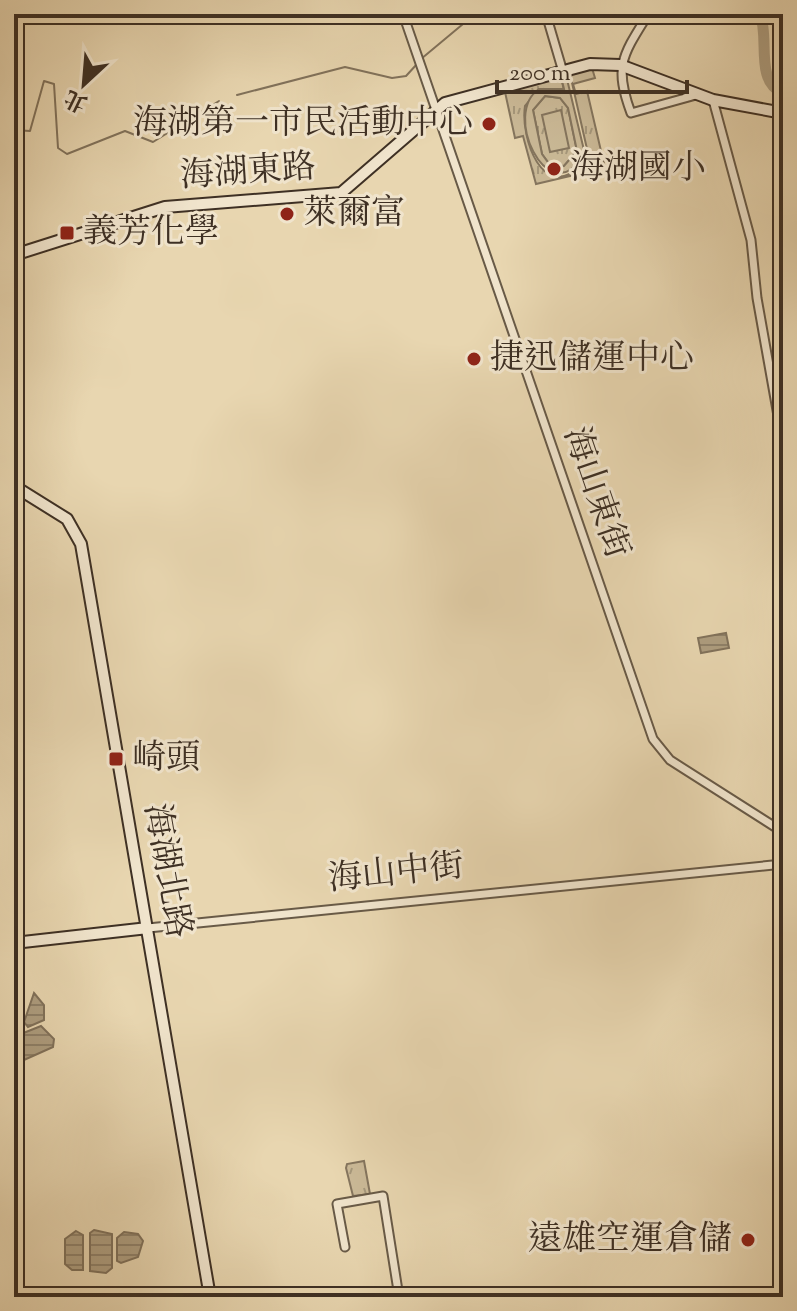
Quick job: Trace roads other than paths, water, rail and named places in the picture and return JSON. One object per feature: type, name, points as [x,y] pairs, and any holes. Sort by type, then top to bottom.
[{"type":"street","name":"海山東街","points":[[403,14],[653,739],[670,760],[783,832]]},
{"type":"street","points":[[546,14],[563,72]]},
{"type":"street","points":[[647,16],[620,65],[620,77],[631,113],[696,95]]},
{"type":"street","name":"海湖東路","points":[[14,255],[165,207],[341,193],[454,98],[590,64],[620,65],[696,95],[783,113]]},
{"type":"street","points":[[713,100],[751,240],[757,298],[783,444]]},
{"type":"street","name":"海湖北路","points":[[14,486],[67,519],[81,544],[210,1297]]},
{"type":"street","name":"海山中街","points":[[14,943],[783,864]]},
{"type":"street","points":[[345,1247],[337,1204],[383,1196],[399,1297]]},
{"type":"waterway","points":[[421,59],[463,24],[494,14]]},
{"type":"waterway","points":[[656,14],[667,14]]},
{"type":"waterway","points":[[760,14],[766,69],[774,87],[783,93]]},
{"type":"waterway","points":[[237,95],[345,67],[392,78],[406,76],[417,64]]},
{"type":"waterway","points":[[14,130],[30,131],[44,81],[54,84],[58,148],[67,154],[125,131],[153,142],[219,101]]},
{"type":"place","name":"海湖第一市民活動中心","points":[[489,124]]},
{"type":"place","name":"海湖國小","points":[[554,169]]},
{"type":"place","name":"萊爾富","points":[[287,214]]},
{"type":"place","name":"義芳化學","points":[[67,233]]},
{"type":"place","name":"捷迅儲運中心","points":[[474,359]]},
{"type":"place","name":"崎頭","points":[[116,759]]},
{"type":"place","name":"遠雄空運倉儲","points":[[748,1240]]}]
